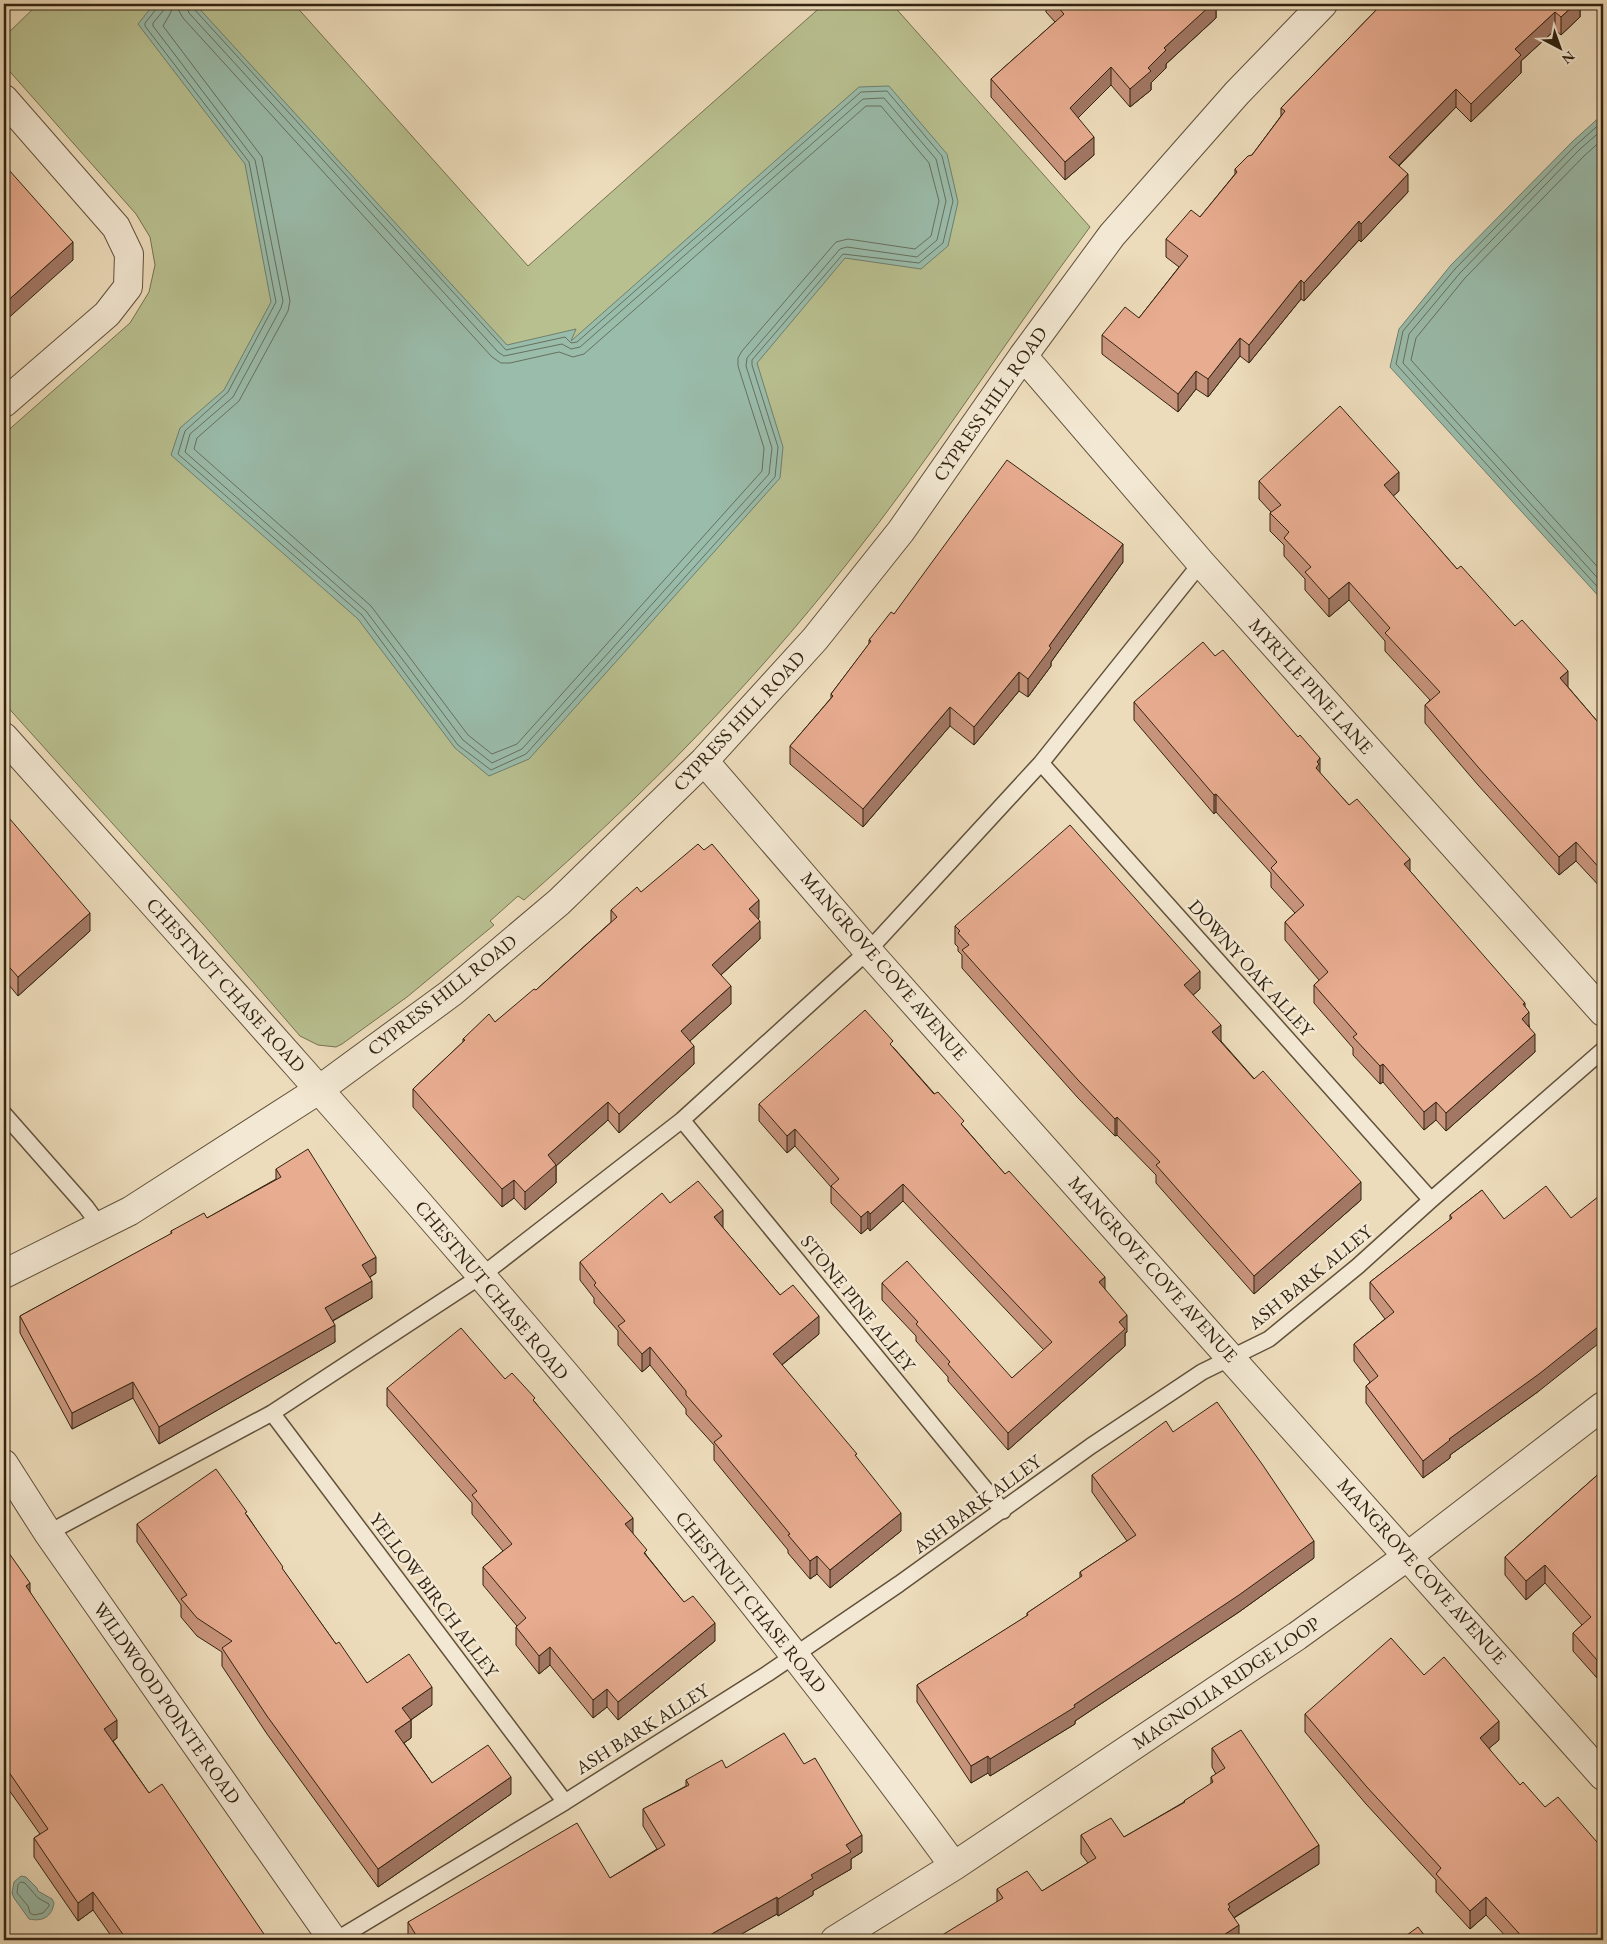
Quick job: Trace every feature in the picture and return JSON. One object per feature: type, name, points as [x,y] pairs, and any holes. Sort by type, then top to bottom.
[{"type":"street","name":"CYPRESS HILL ROAD","points":[[4,1274],[130,1211],[320,1089],[451,993],[559,902],[704,761],[816,639],[901,531],[1023,356],[1112,235],[1237,92],[1323,4]]},
{"type":"street","points":[[4,99],[116,226],[129,254],[128,287],[107,314],[4,404]]},
{"type":"street","name":"MYRTLE PINE LANE","points":[[1023,356],[1201,563],[1603,1012]]},
{"type":"street","name":"CHESTNUT CHASE ROAD","points":[[4,737],[320,1089],[481,1276],[718,1559],[795,1656],[954,1866]]},
{"type":"street","name":"MANGROVE COVE AVENUE","points":[[704,761],[868,951],[1232,1357],[1603,1776]]},
{"type":"street","name":"MAGNOLIA RIDGE LOOP","points":[[835,1940],[954,1866],[1297,1636],[1408,1556],[1603,1406]]},
{"type":"street","name":"WILDWOOD POINTE ROAD","points":[[4,1464],[48,1532],[332,1940]]},
{"type":"lane","points":[[48,1532],[272,1413],[481,1276],[682,1120],[868,951],[1041,763],[1201,563]]},
{"type":"lane","name":"DOWNY OAK ALLEY","points":[[1041,763],[1431,1200]]},
{"type":"lane","name":"ASH BARK ALLEY","points":[[336,1940],[565,1802],[795,1656],[1099,1440],[1202,1372],[1269,1339],[1358,1266],[1603,1050]]},
{"type":"lane","points":[[4,1114],[86,1207],[100,1226]]},
{"type":"lane","name":"STONE PINE ALLEY","points":[[682,1120],[1003,1510]]},
{"type":"lane","name":"YELLOW BIRCH ALLEY","points":[[272,1413],[565,1802]]},
{"type":"shaded area","points":[[38,4],[294,4],[528,266],[824,4],[892,4],[1090,227],[878,524],[809,610],[733,698],[610,822],[524,900],[518,896],[490,921],[494,925],[407,997],[336,1047],[318,1045],[300,1036],[203,924],[4,703],[4,434],[130,323],[149,292],[155,265],[150,237],[136,214],[4,65],[4,37]]},
{"type":"water","points":[[154,4],[195,4],[507,345],[576,329],[571,341],[859,87],[889,86],[947,154],[958,202],[948,246],[921,269],[845,258],[757,363],[783,447],[780,478],[529,759],[489,776],[455,748],[358,619],[171,455],[180,428],[224,390],[271,302],[245,164],[138,24]]},
{"type":"water","points":[[1603,114],[1603,601],[1390,367],[1399,329],[1451,265],[1572,142]]},
{"type":"water","points":[[21,1876],[26,1877],[38,1891],[52,1899],[54,1903],[53,1908],[46,1917],[38,1920],[29,1919],[14,1898],[12,1893],[14,1882]]},
{"type":"building","points":[[1055,4],[1212,4],[1164,48],[1166,50],[1148,68],[1151,71],[1130,89],[1111,67],[1070,108],[1094,137],[1065,162],[991,79],[1064,14]]},
{"type":"building","points":[[1382,4],[1575,4],[1561,17],[1555,12],[1515,49],[1521,55],[1471,104],[1456,89],[1389,157],[1408,174],[1361,224],[1359,221],[1304,283],[1301,280],[1249,345],[1240,338],[1208,379],[1196,371],[1178,394],[1102,335],[1125,307],[1139,318],[1188,256],[1166,239],[1191,210],[1200,217],[1237,172],[1235,169],[1248,156],[1252,155],[1285,111],[1281,108]]},
{"type":"building","points":[[9,170],[73,242],[4,304],[4,171],[5,173]]},
{"type":"building","points":[[1340,406],[1399,472],[1384,485],[1457,569],[1461,566],[1515,626],[1522,620],[1568,671],[1560,678],[1603,728],[1603,872],[1576,842],[1559,857],[1425,705],[1440,692],[1385,633],[1390,628],[1349,582],[1329,599],[1305,572],[1311,567],[1284,538],[1289,532],[1270,513],[1281,505],[1259,481]]},
{"type":"building","points":[[1007,460],[1123,544],[1049,646],[1051,648],[1028,679],[1019,672],[974,727],[950,707],[863,809],[790,746],[833,696],[831,694],[871,641],[869,640],[891,612],[894,614]]},
{"type":"building","points":[[1203,642],[1215,656],[1223,650],[1298,737],[1300,735],[1320,758],[1316,768],[1349,805],[1357,799],[1410,859],[1404,864],[1525,1003],[1523,1004],[1529,1012],[1522,1019],[1535,1034],[1446,1113],[1436,1102],[1424,1112],[1383,1064],[1380,1066],[1353,1037],[1357,1034],[1314,985],[1328,972],[1285,922],[1304,905],[1271,868],[1277,862],[1216,794],[1214,795],[1134,702]]},
{"type":"building","points":[[4,812],[90,913],[18,977],[4,961]]},
{"type":"building","points":[[1070,825],[1200,971],[1184,985],[1221,1025],[1212,1032],[1254,1079],[1263,1071],[1361,1182],[1254,1276],[1156,1165],[1160,1162],[1078,1080],[962,950],[969,945],[958,933],[960,931],[955,926]]},
{"type":"building","points":[[698,844],[704,850],[712,844],[759,900],[749,909],[760,921],[712,965],[731,986],[681,1031],[694,1046],[619,1114],[608,1102],[548,1155],[556,1165],[525,1192],[514,1180],[502,1189],[413,1089],[465,1040],[463,1039],[489,1014],[495,1022],[534,989],[536,990],[617,917],[611,910],[637,887],[641,892]]},
{"type":"building","points":[[865,1010],[893,1041],[890,1044],[934,1094],[938,1092],[964,1121],[961,1124],[1005,1174],[1009,1171],[1105,1277],[1099,1282],[1127,1315],[1119,1322],[1125,1329],[1008,1433],[948,1364],[950,1362],[916,1324],[918,1322],[882,1283],[907,1261],[1012,1378],[1052,1342],[903,1184],[870,1214],[868,1211],[861,1217],[831,1186],[839,1179],[795,1129],[787,1136],[759,1104]]},
{"type":"building","points":[[308,1149],[376,1257],[362,1265],[372,1281],[325,1308],[335,1325],[159,1427],[133,1382],[72,1413],[20,1316],[172,1233],[171,1231],[204,1213],[207,1218],[281,1177],[276,1169]]},
{"type":"building","points":[[698,1181],[723,1210],[714,1217],[780,1295],[793,1285],[819,1316],[773,1354],[857,1454],[855,1455],[901,1513],[830,1570],[817,1556],[810,1561],[788,1535],[790,1534],[714,1442],[722,1436],[686,1395],[686,1391],[650,1347],[642,1354],[618,1326],[625,1321],[594,1285],[596,1283],[580,1262],[662,1193],[670,1203]]},
{"type":"building","points":[[1546,1186],[1571,1218],[1603,1193],[1603,1323],[1539,1374],[1449,1439],[1423,1461],[1366,1386],[1378,1376],[1354,1344],[1394,1312],[1370,1282],[1452,1218],[1450,1215],[1482,1190],[1504,1219]]},
{"type":"building","points":[[461,1328],[505,1379],[512,1373],[535,1398],[533,1400],[633,1518],[625,1524],[647,1550],[644,1553],[684,1602],[693,1596],[715,1623],[618,1702],[607,1689],[593,1700],[550,1647],[539,1656],[516,1627],[526,1618],[483,1567],[512,1544],[472,1495],[477,1491],[387,1388]]},
{"type":"building","points":[[1217,1402],[1314,1541],[1239,1595],[1074,1705],[1075,1707],[990,1759],[988,1756],[971,1766],[917,1685],[1028,1615],[1027,1613],[1082,1576],[1080,1572],[1136,1535],[1092,1475],[1166,1421],[1173,1432]]},
{"type":"building","points":[[216,1469],[247,1512],[245,1513],[282,1568],[336,1644],[339,1642],[367,1683],[409,1654],[432,1687],[402,1708],[411,1720],[395,1731],[432,1783],[488,1745],[511,1777],[378,1869],[267,1716],[222,1648],[232,1641],[197,1618],[181,1599],[187,1595],[137,1524]]},
{"type":"building","points":[[1603,1470],[1603,1655],[1597,1660],[1573,1633],[1591,1617],[1545,1565],[1526,1581],[1505,1557]]},
{"type":"building","points":[[4,1546],[30,1583],[26,1586],[117,1720],[104,1729],[149,1793],[162,1784],[268,1940],[127,1940],[93,1892],[78,1903],[34,1838],[48,1829],[4,1765]]},
{"type":"building","points":[[1391,1638],[1424,1675],[1444,1657],[1499,1721],[1480,1738],[1520,1785],[1523,1782],[1545,1807],[1558,1797],[1603,1849],[1603,1940],[1525,1940],[1486,1897],[1470,1911],[1436,1874],[1441,1868],[1366,1786],[1305,1714]]},
{"type":"building","points":[[1241,1730],[1319,1845],[1228,1904],[1230,1907],[1228,1909],[1239,1925],[1216,1940],[934,1940],[1003,1898],[997,1889],[1027,1871],[1042,1891],[1096,1858],[1081,1835],[1111,1818],[1124,1837],[1185,1802],[1213,1782],[1211,1777],[1225,1768],[1212,1748]]},
{"type":"building","points":[[784,1733],[804,1764],[815,1758],[862,1835],[846,1845],[851,1852],[811,1875],[813,1878],[701,1940],[419,1940],[408,1922],[577,1823],[610,1878],[665,1845],[643,1809],[689,1785],[686,1780],[722,1760],[726,1768]]},
{"type":"building","points":[[1418,1927],[1428,1940],[1400,1940]]}]
